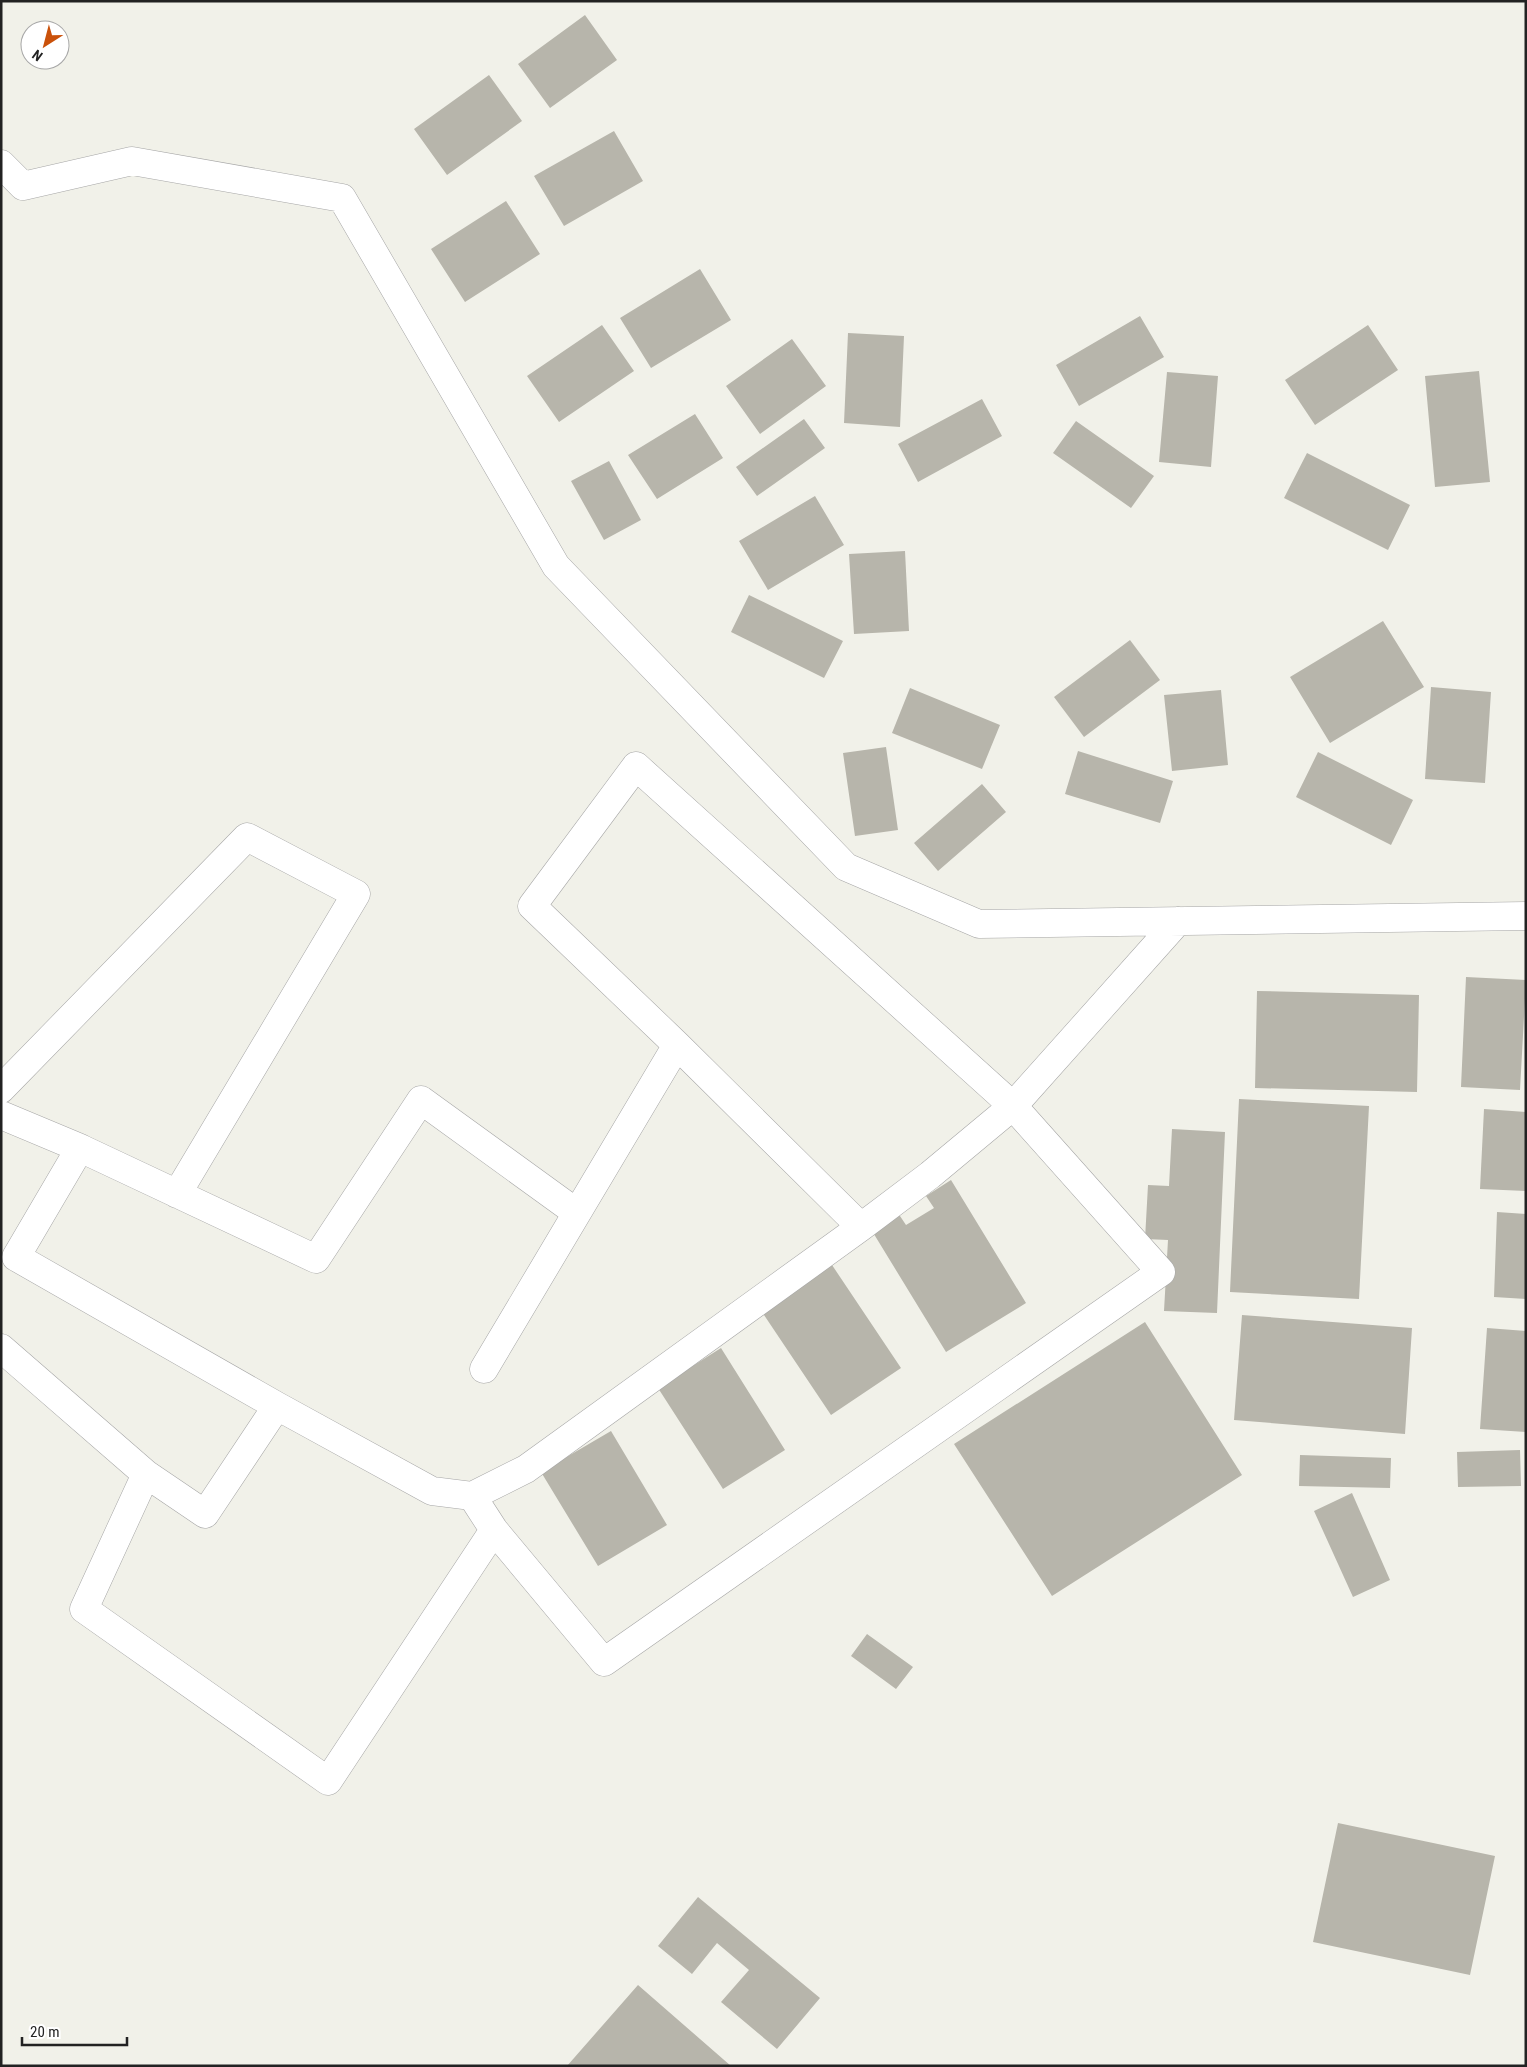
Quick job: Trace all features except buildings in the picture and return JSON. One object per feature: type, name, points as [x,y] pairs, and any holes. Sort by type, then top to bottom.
[{"type":"street","points":[[1,164],[23,186],[132,161],[342,198],[556,566],[846,867],[979,924],[1526,916]]},
{"type":"street","points":[[472,1496],[494,1530],[604,1662],[1161,1272],[1013,1106],[636,766],[532,906],[677,1045],[861,1227]]},
{"type":"street","points":[[1,1089],[247,836],[356,894],[178,1194]]},
{"type":"street","points":[[80,1148],[16,1257],[277,1406],[432,1491],[472,1496],[526,1469],[930,1175],[1013,1106],[1178,921]]},
{"type":"street","points":[[484,1370],[677,1045]]},
{"type":"street","points":[[1,1115],[80,1148],[316,1259],[421,1100],[577,1213]]},
{"type":"street","points":[[1,1348],[146,1474],[205,1514],[277,1406]]},
{"type":"street","points":[[146,1474],[84,1610],[328,1781],[494,1530]]}]
